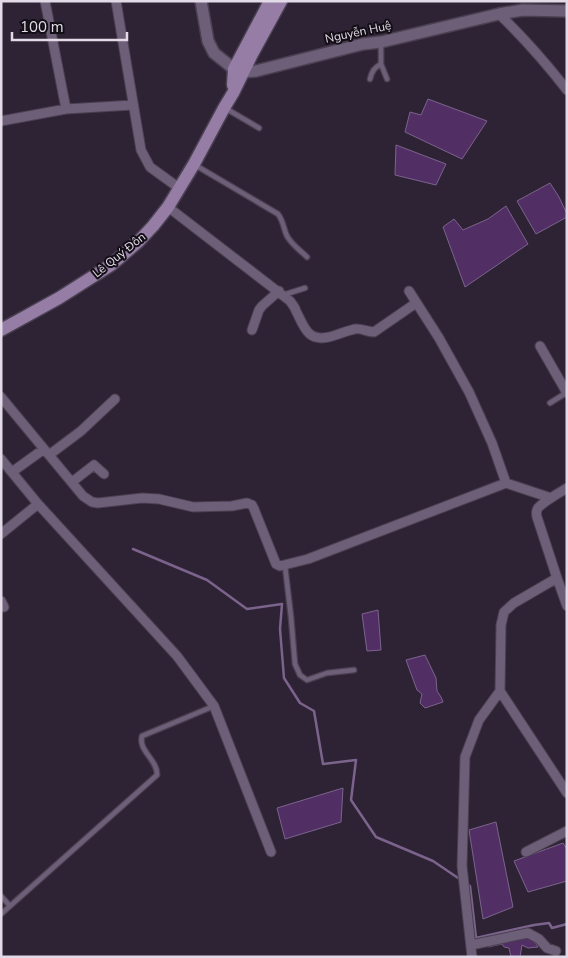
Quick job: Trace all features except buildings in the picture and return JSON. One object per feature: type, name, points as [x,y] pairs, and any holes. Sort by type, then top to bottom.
[{"type":"main road","name":"Lê Quý Đôn","points":[[1,330],[59,298],[110,265],[139,241],[153,226],[168,207],[194,164],[233,93],[238,70],[270,1]]},
{"type":"main road","name":"Lê Quý Đôn","points":[[238,70],[282,1]]},
{"type":"street","points":[[44,1],[66,110]]},
{"type":"street","points":[[116,1],[141,150],[150,167],[179,188]]},
{"type":"street","points":[[202,1],[208,41],[214,54],[238,70]]},
{"type":"street","name":"Nguyễn Huệ","points":[[238,70],[256,71],[363,44],[381,42],[499,14],[523,10],[567,11]]},
{"type":"street","points":[[499,14],[521,34],[567,90]]},
{"type":"street","points":[[1,121],[66,110],[133,106]]},
{"type":"street","points":[[168,207],[290,301],[302,325],[314,337],[320,338],[357,329],[374,332],[416,303]]},
{"type":"street","points":[[409,291],[439,338],[469,392],[492,443],[506,483]]},
{"type":"street","points":[[252,330],[262,306],[281,293]]},
{"type":"street","points":[[540,346],[567,393]]},
{"type":"street","points":[[1,397],[83,496],[92,502],[142,498],[174,502],[193,507],[232,506],[247,503],[254,509],[276,564],[280,566],[308,559],[506,483],[551,498]]},
{"type":"street","points":[[12,472],[81,431],[115,399]]},
{"type":"street","points":[[1,459],[38,504],[177,656],[214,706],[271,852]]},
{"type":"street","points":[[72,482],[94,465],[104,474]]},
{"type":"street","points":[[567,488],[538,508],[536,512],[567,606]]},
{"type":"street","points":[[1,534],[38,504]]},
{"type":"street","points":[[557,578],[514,603],[504,612],[501,625],[500,691],[567,794]]},
{"type":"street","points":[[472,957],[462,866],[465,757],[479,720],[500,691]]},
{"type":"street","points":[[526,852],[567,831]]},
{"type":"street","points":[[471,945],[528,934],[539,939],[547,948],[556,952]]},
{"type":"lane","points":[[381,42],[381,64],[387,79]]},
{"type":"lane","points":[[370,79],[375,67],[381,64]]},
{"type":"lane","points":[[224,108],[259,128]]},
{"type":"lane","points":[[194,164],[278,214],[283,221],[286,234],[291,242],[307,256]]},
{"type":"lane","points":[[281,293],[305,288]]},
{"type":"lane","points":[[550,403],[567,393]]},
{"type":"lane","points":[[284,566],[295,664],[300,675],[307,680],[327,673],[354,670]]},
{"type":"lane","points":[[1,914],[157,775],[155,764],[142,745],[142,736],[214,706]]},
{"type":"lane","points":[[1,896],[10,906]]},
{"type":"shaded area","points":[[428,99],[487,121],[462,159],[405,132],[410,112],[421,115]]},
{"type":"shaded area","points":[[396,145],[446,164],[436,185],[395,175]]},
{"type":"shaded area","points":[[550,183],[559,197],[567,217],[536,234],[517,201]]},
{"type":"shaded area","points":[[506,206],[528,244],[465,287],[443,227],[454,219],[463,230],[488,219]]},
{"type":"shaded area","points":[[378,610],[381,650],[367,651],[362,614]]},
{"type":"shaded area","points":[[425,655],[436,678],[437,691],[443,702],[425,708],[420,703],[422,694],[417,690],[406,660]]},
{"type":"shaded area","points":[[343,788],[341,822],[285,839],[277,808]]},
{"type":"shaded area","points":[[496,822],[513,907],[483,919],[469,830]]},
{"type":"shaded area","points":[[563,843],[567,849],[567,881],[528,892],[514,861]]},
{"type":"shaded area","points":[[524,937],[536,943],[538,947],[528,948],[522,945],[520,957],[511,957],[509,948],[504,947],[502,944],[488,947],[489,944]]},
{"type":"waterway","points":[[133,549],[207,580],[247,609],[282,604],[280,629],[284,678],[300,703],[314,711],[323,764],[356,760],[351,800],[376,837],[433,861],[461,880]]},
{"type":"waterway","points":[[468,885],[470,886],[476,938],[534,925],[549,923],[552,928],[567,924]]}]
